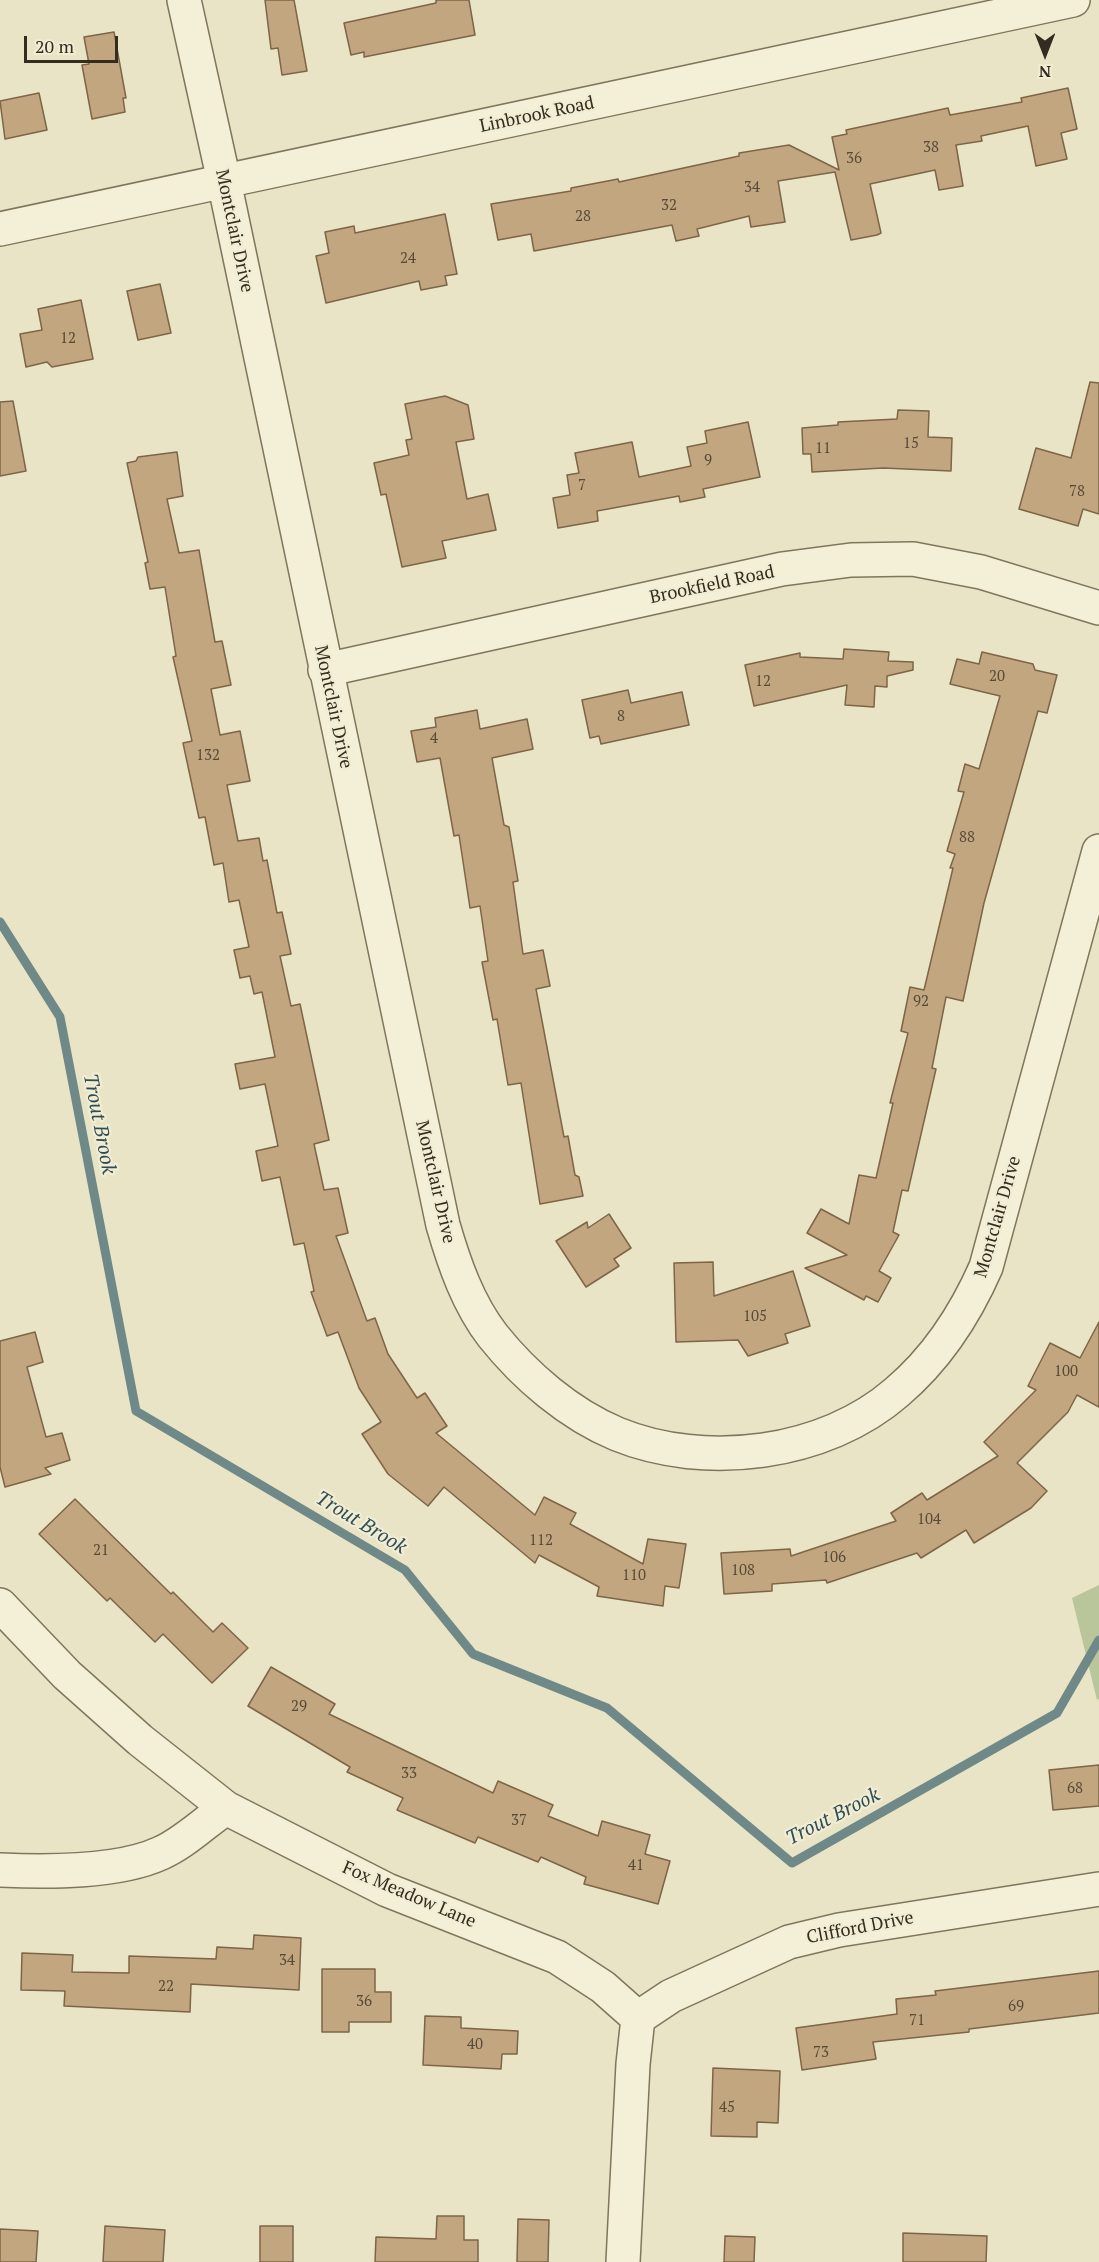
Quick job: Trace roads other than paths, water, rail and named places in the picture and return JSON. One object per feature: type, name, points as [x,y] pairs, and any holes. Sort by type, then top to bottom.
[{"type":"street","name":"Montclair Drive","points":[[184,0],[443,1225],[460,1277],[475,1309],[492,1335],[530,1376],[574,1410],[616,1434],[683,1451],[738,1452],[810,1439],[870,1412],[896,1394],[944,1343],[973,1296],[986,1267],[1099,851]]},
{"type":"street","name":"Linbrook Road","points":[[0,229],[1073,0]]},
{"type":"street","name":"Brookfield Road","points":[[325,670],[782,569],[851,560],[913,559],[981,572],[1099,608]]},
{"type":"street","name":"Fox Meadow Lane","points":[[0,1605],[75,1682],[140,1740],[226,1808],[387,1890],[557,1957],[603,1987],[638,2018]]},
{"type":"street","points":[[0,1870],[50,1872],[108,1867],[161,1853],[226,1808]]},
{"type":"street","name":"Clifford Drive","points":[[638,2018],[671,1996],[789,1942],[839,1930],[1099,1889]]},
{"type":"street","points":[[622,2262],[638,2018]]},
{"type":"waterway","name":"Trout Brook","points":[[0,922],[60,1017],[136,1411],[405,1570],[473,1654],[607,1708],[792,1863],[1057,1713],[1099,1640]]}]
